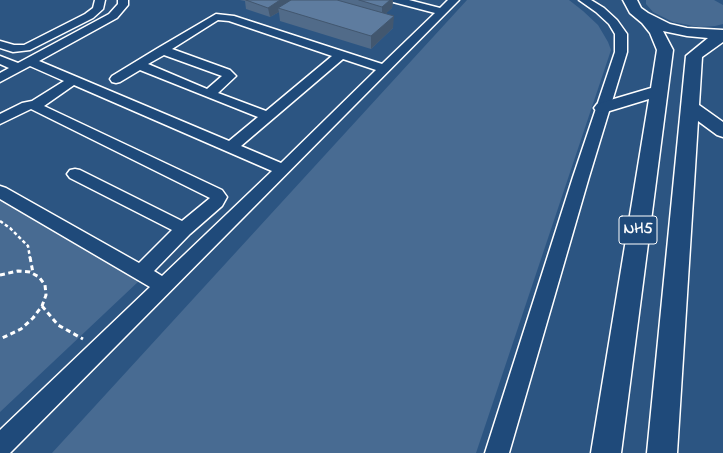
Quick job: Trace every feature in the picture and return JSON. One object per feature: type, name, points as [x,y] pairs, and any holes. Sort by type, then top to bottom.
[{"type":"highway","name":"NH5","points":[[635,7],[656,23],[676,30],[698,34],[723,35]]},
{"type":"highway","name":"NH5","points":[[606,453],[665,50],[657,32],[635,7]]},
{"type":"highway","name":"NH5","points":[[662,453],[694,56],[723,35]]},
{"type":"highway","points":[[603,108],[658,91]]},
{"type":"highway","points":[[690,107],[723,131]]},
{"type":"street","points":[[0,44],[13,49],[26,48],[89,16],[98,9],[100,0]]},
{"type":"street","points":[[0,78],[113,16],[123,5],[123,0]]},
{"type":"street","points":[[398,0],[448,6]]},
{"type":"street","points":[[497,453],[621,52],[622,40],[618,28],[600,10],[584,0]]},
{"type":"street","points":[[0,446],[283,170],[448,6]]},
{"type":"street","points":[[116,79],[209,21],[216,17],[222,16],[384,69]]},
{"type":"street","points":[[19,49],[0,60],[25,65],[74,80],[283,170]]},
{"type":"street","points":[[162,50],[229,74],[229,77],[209,94]]},
{"type":"street","points":[[231,147],[341,55]]},
{"type":"street","points":[[138,65],[268,116]]},
{"type":"street","points":[[34,106],[74,80]]},
{"type":"street","points":[[0,120],[27,106],[34,106],[216,194],[218,197],[216,202],[184,229],[141,272]]},
{"type":"street","points":[[75,174],[184,229]]},
{"type":"street","points":[[0,192],[164,286]]},
{"type":"path","points":[[0,221],[10,228],[28,246],[33,274]]},
{"type":"path","points":[[0,275],[18,271],[40,277],[45,284],[46,295],[42,306],[33,318],[21,329],[0,339]]},
{"type":"path","points":[[42,306],[58,325],[79,337],[102,346]]},
{"type":"shaded area","points":[[467,0],[569,0],[598,25],[611,50],[476,453],[52,453]]},
{"type":"shaded area","points":[[646,0],[714,0],[723,5],[723,24],[699,27],[673,22],[653,12],[646,4]]},
{"type":"shaded area","points":[[0,195],[140,280],[0,412]]},
{"type":"building","points":[[246,0],[280,0],[268,8]]},
{"type":"building","points":[[291,0],[337,0],[394,16],[371,36],[278,8]]},
{"type":"building","points":[[359,0],[390,0],[382,7]]}]
